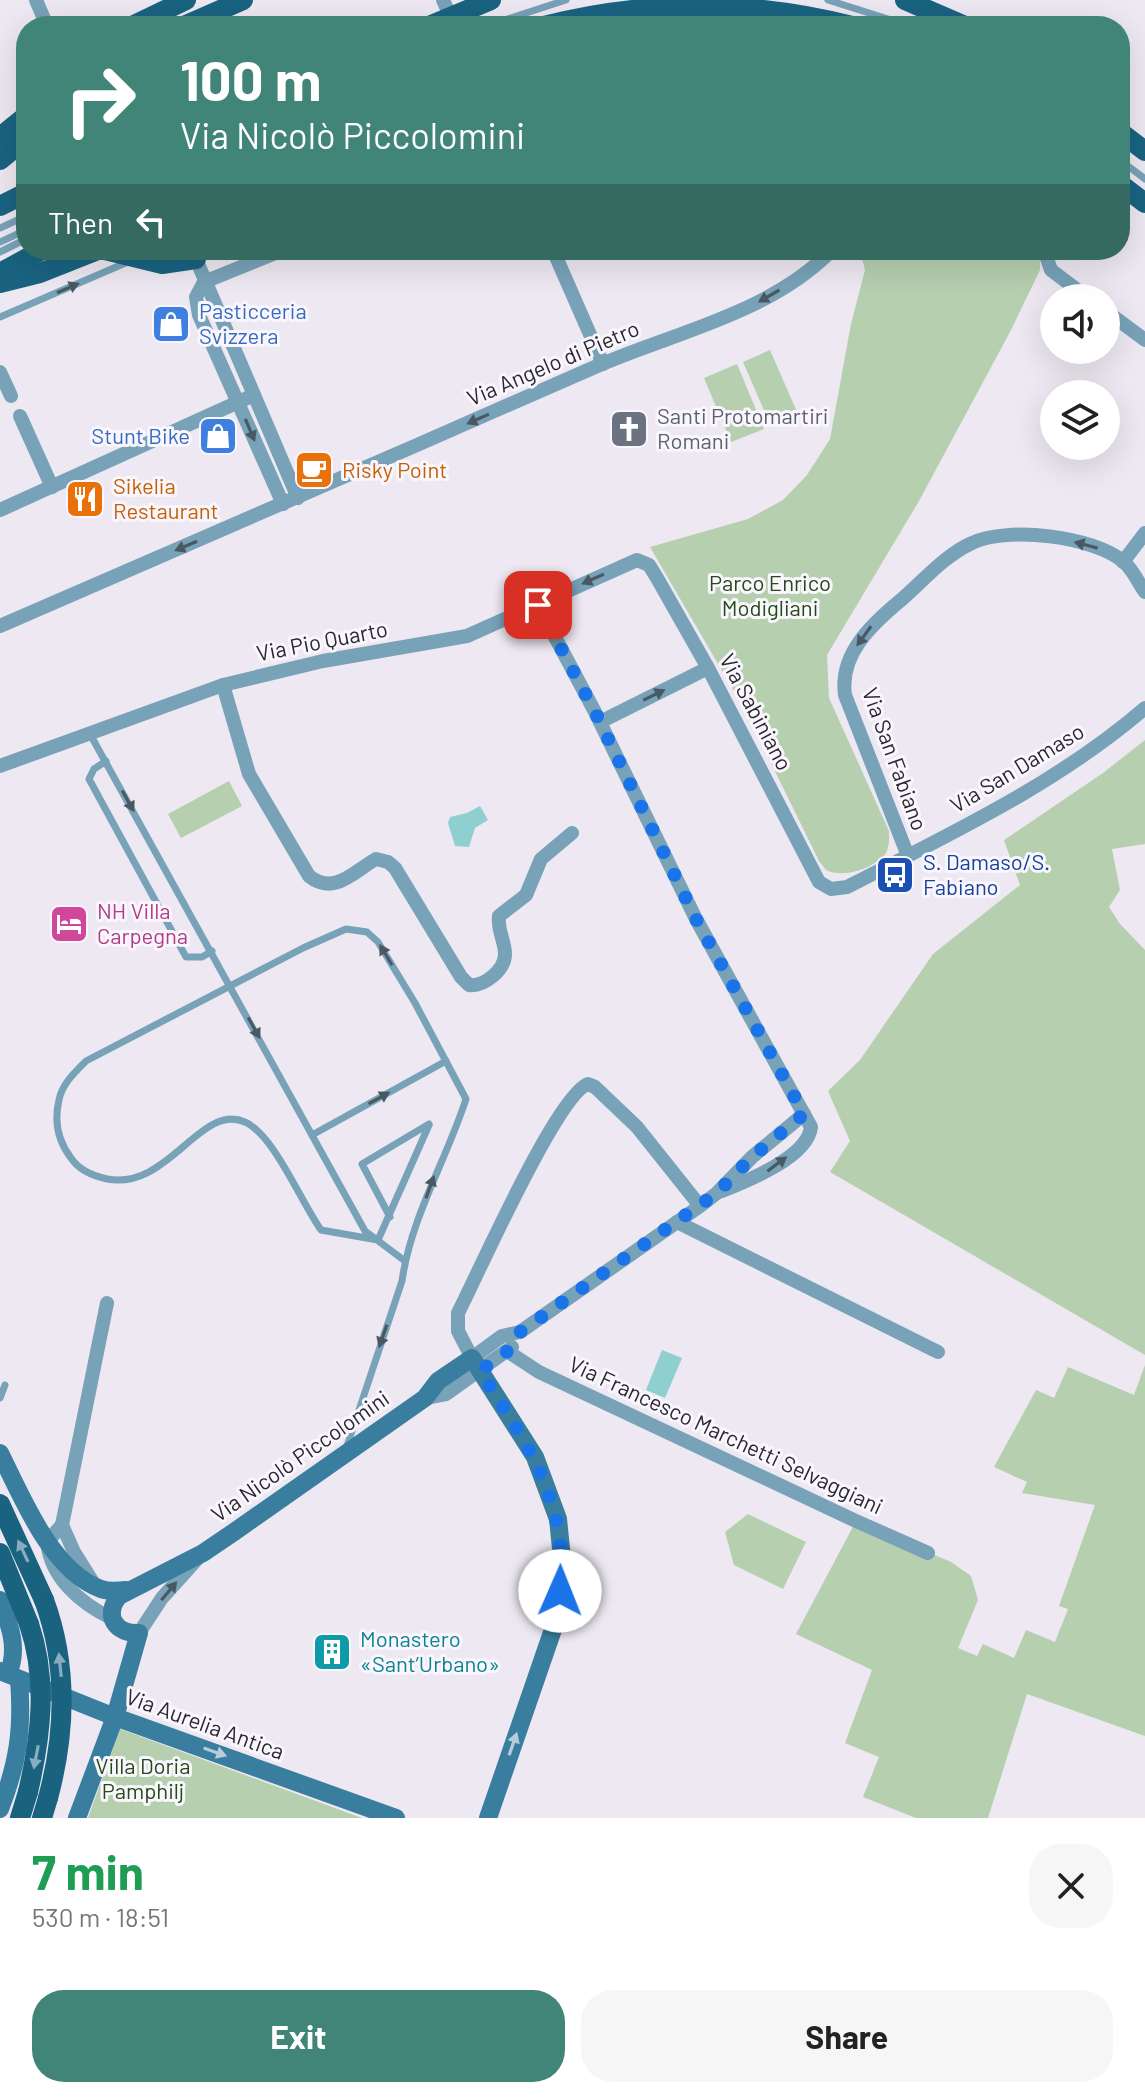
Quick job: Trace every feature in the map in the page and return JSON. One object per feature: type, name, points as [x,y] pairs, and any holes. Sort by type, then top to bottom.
[{"type":"main road","points":[[153,16],[186,0]]},
{"type":"main road","points":[[207,16],[243,0]]},
{"type":"main road","points":[[450,14],[491,0]]},
{"type":"main road","points":[[905,0],[942,16]]},
{"type":"main road","points":[[585,16],[686,3],[771,9],[804,16]]},
{"type":"main road","points":[[0,160],[15,127]]},
{"type":"main road","points":[[0,273],[24,260]]},
{"type":"main road","points":[[0,283],[40,273],[73,260]]},
{"type":"main road","points":[[147,260],[169,264],[180,260]]},
{"type":"main road","points":[[476,1364],[535,1457],[558,1519],[563,1568],[558,1615],[488,1818]]},
{"type":"main road","name":"Via Nicolò Piccolomini","points":[[126,1590],[203,1553],[425,1398],[438,1381],[476,1364]]},
{"type":"main road","points":[[0,1453],[47,1542],[77,1574],[95,1586],[106,1591],[126,1590]]},
{"type":"main road","points":[[0,1504],[44,1600],[57,1641],[62,1691],[58,1758],[38,1795],[20,1818]]},
{"type":"main road","points":[[0,1553],[29,1624],[40,1670],[38,1795],[42,1818]]},
{"type":"main road","points":[[77,1818],[115,1717],[139,1633],[121,1631],[111,1618],[114,1602],[126,1590]]},
{"type":"main road","points":[[0,1600],[14,1648],[9,1675],[22,1710],[18,1757],[0,1809]]},
{"type":"main road","name":"Via Aurelia Antica","points":[[9,1675],[115,1717],[396,1818]]},
{"type":"street","points":[[196,260],[298,498]]},
{"type":"street","points":[[259,260],[204,282],[197,292],[197,309],[283,504]]},
{"type":"street","points":[[557,260],[603,364]]},
{"type":"street","name":"Via Angelo di Pietro","points":[[0,626],[603,364],[756,304],[798,278],[820,260]]},
{"type":"street","points":[[1048,260],[1051,270],[1070,284]]},
{"type":"street","points":[[1120,321],[1145,340]]},
{"type":"street","points":[[0,372],[11,396]]},
{"type":"street","points":[[0,510],[254,395]]},
{"type":"street","points":[[20,416],[52,487]]},
{"type":"street","points":[[1123,562],[1145,533]]},
{"type":"street","name":"Via San Fabiano","points":[[908,856],[844,688],[847,668],[863,636],[956,552],[977,541],[1017,534],[1096,547],[1123,562],[1145,592]]},
{"type":"street","name":"Via Pio Quarto","points":[[0,766],[223,685],[323,661],[467,636],[637,560],[649,565]]},
{"type":"street","name":"Via Sabiniano","points":[[649,565],[708,668],[819,882]]},
{"type":"street","points":[[538,605],[600,722],[696,919],[804,1114]]},
{"type":"street","points":[[600,722],[708,668]]},
{"type":"street","points":[[223,685],[249,774],[309,876],[321,884],[336,884],[376,859],[388,862],[395,868],[461,977],[469,985],[481,985],[490,980],[504,961],[506,956],[499,916],[526,895],[541,859],[572,833]]},
{"type":"street","name":"Via San Damaso","points":[[819,882],[825,887],[840,889],[908,856],[1045,781],[1115,733],[1145,708]]},
{"type":"street","points":[[476,1364],[458,1331],[458,1313],[552,1123],[584,1084],[595,1087],[637,1127],[700,1206]]},
{"type":"street","name":"Via Nicolò Piccolomini","points":[[476,1364],[507,1351],[520,1332],[700,1206],[804,1114],[811,1130],[803,1145],[762,1176],[717,1193]]},
{"type":"street","points":[[677,1222],[938,1352]]},
{"type":"street","points":[[107,1303],[62,1525],[47,1542],[53,1567],[66,1584],[84,1602],[111,1618]]},
{"type":"street","name":"Via Nicolò Piccolomini","points":[[476,1364],[502,1336],[520,1332]]},
{"type":"street","name":"Via Francesco Marchetti Selvaggiani","points":[[507,1351],[539,1372],[928,1553]]},
{"type":"street","points":[[62,1525],[95,1586]]},
{"type":"street","points":[[139,1633],[162,1598],[203,1553]]},
{"type":"lane","points":[[517,16],[566,0]]},
{"type":"lane","points":[[828,0],[878,16]]},
{"type":"lane","points":[[0,317],[131,260]]},
{"type":"lane","points":[[90,733],[365,1231],[405,1261]]},
{"type":"lane","points":[[106,761],[94,769],[89,779],[178,944],[186,957],[202,957],[212,951]]},
{"type":"lane","points":[[344,1455],[432,1181],[466,1099],[415,1003],[378,942],[367,932],[346,929],[303,948],[86,1061],[72,1075],[59,1100],[57,1127],[67,1152],[76,1165],[91,1175],[120,1181],[135,1179],[160,1167],[212,1123],[227,1117],[245,1122],[270,1144],[305,1208],[321,1230],[378,1240]]},
{"type":"lane","points":[[312,1135],[446,1061]]},
{"type":"lane","points":[[378,1240],[390,1217],[429,1124],[362,1164],[390,1217]]},
{"type":"lane","points":[[0,1398],[5,1385]]},
{"type":"green space","name":"Parco Enrico Modigliani","points":[[862,260],[1040,260],[1040,270],[1010,332],[919,501],[827,655],[829,698],[889,831],[888,848],[883,857],[863,869],[840,873],[826,870],[819,861],[745,710],[650,547],[748,519],[783,500],[807,475],[830,439],[851,324],[865,270]]},
{"type":"green space","points":[[770,350],[797,412],[770,424],[743,362]]},
{"type":"green space","points":[[737,364],[764,429],[731,442],[704,378]]},
{"type":"green space","points":[[1145,740],[1145,844],[1112,849],[1120,890],[1109,907],[1120,924],[1145,950],[1145,1355],[830,1172],[850,1141],[828,1091],[860,1060],[933,954],[1020,885],[1004,840],[1103,773]]},
{"type":"green space","points":[[229,781],[242,806],[181,838],[168,814]]},
{"type":"green space","points":[[1145,1365],[1145,1736],[1027,1694],[988,1818],[916,1818],[863,1797],[879,1757],[845,1743],[872,1670],[796,1634],[856,1521],[951,1562],[971,1576],[978,1600],[958,1648],[977,1656],[983,1644],[1014,1658],[1026,1630],[1055,1642],[1068,1609],[1059,1606],[1095,1505],[1022,1493],[1027,1482],[994,1467],[1036,1390],[1054,1398],[1068,1367],[1134,1395]]},
{"type":"green space","points":[[748,1514],[806,1542],[783,1589],[734,1565],[725,1532]]},
{"type":"green space","name":"Villa Doria Pamphilj","points":[[120,1729],[362,1818],[88,1818]]},
{"type":"water","points":[[480,806],[488,820],[475,828],[469,847],[455,846],[448,823],[450,817]]},
{"type":"water","points":[[662,1350],[682,1358],[665,1398],[646,1390]]},
{"type":"place","name":"Pasticceria Svizzera","points":[[171,324]]},
{"type":"place","name":"Santi Protomartiri Romani","points":[[629,429]]},
{"type":"place","name":"Stunt Bike","points":[[218,436]]},
{"type":"place","name":"Risky Point","points":[[314,470]]},
{"type":"place","name":"Sikelia Restaurant","points":[[85,499]]},
{"type":"place","name":"S. Damaso/S. Fabiano","points":[[895,875]]},
{"type":"place","name":"NH Villa Carpegna","points":[[69,924]]},
{"type":"place","name":"Monastero «Sant’Urbano»","points":[[332,1652]]},
{"type":"route","points":[[538,605],[595,712],[696,919],[804,1114],[752,1157],[717,1193],[520,1332],[512,1348],[480,1371],[535,1457],[558,1519],[563,1568],[560,1591]]}]
